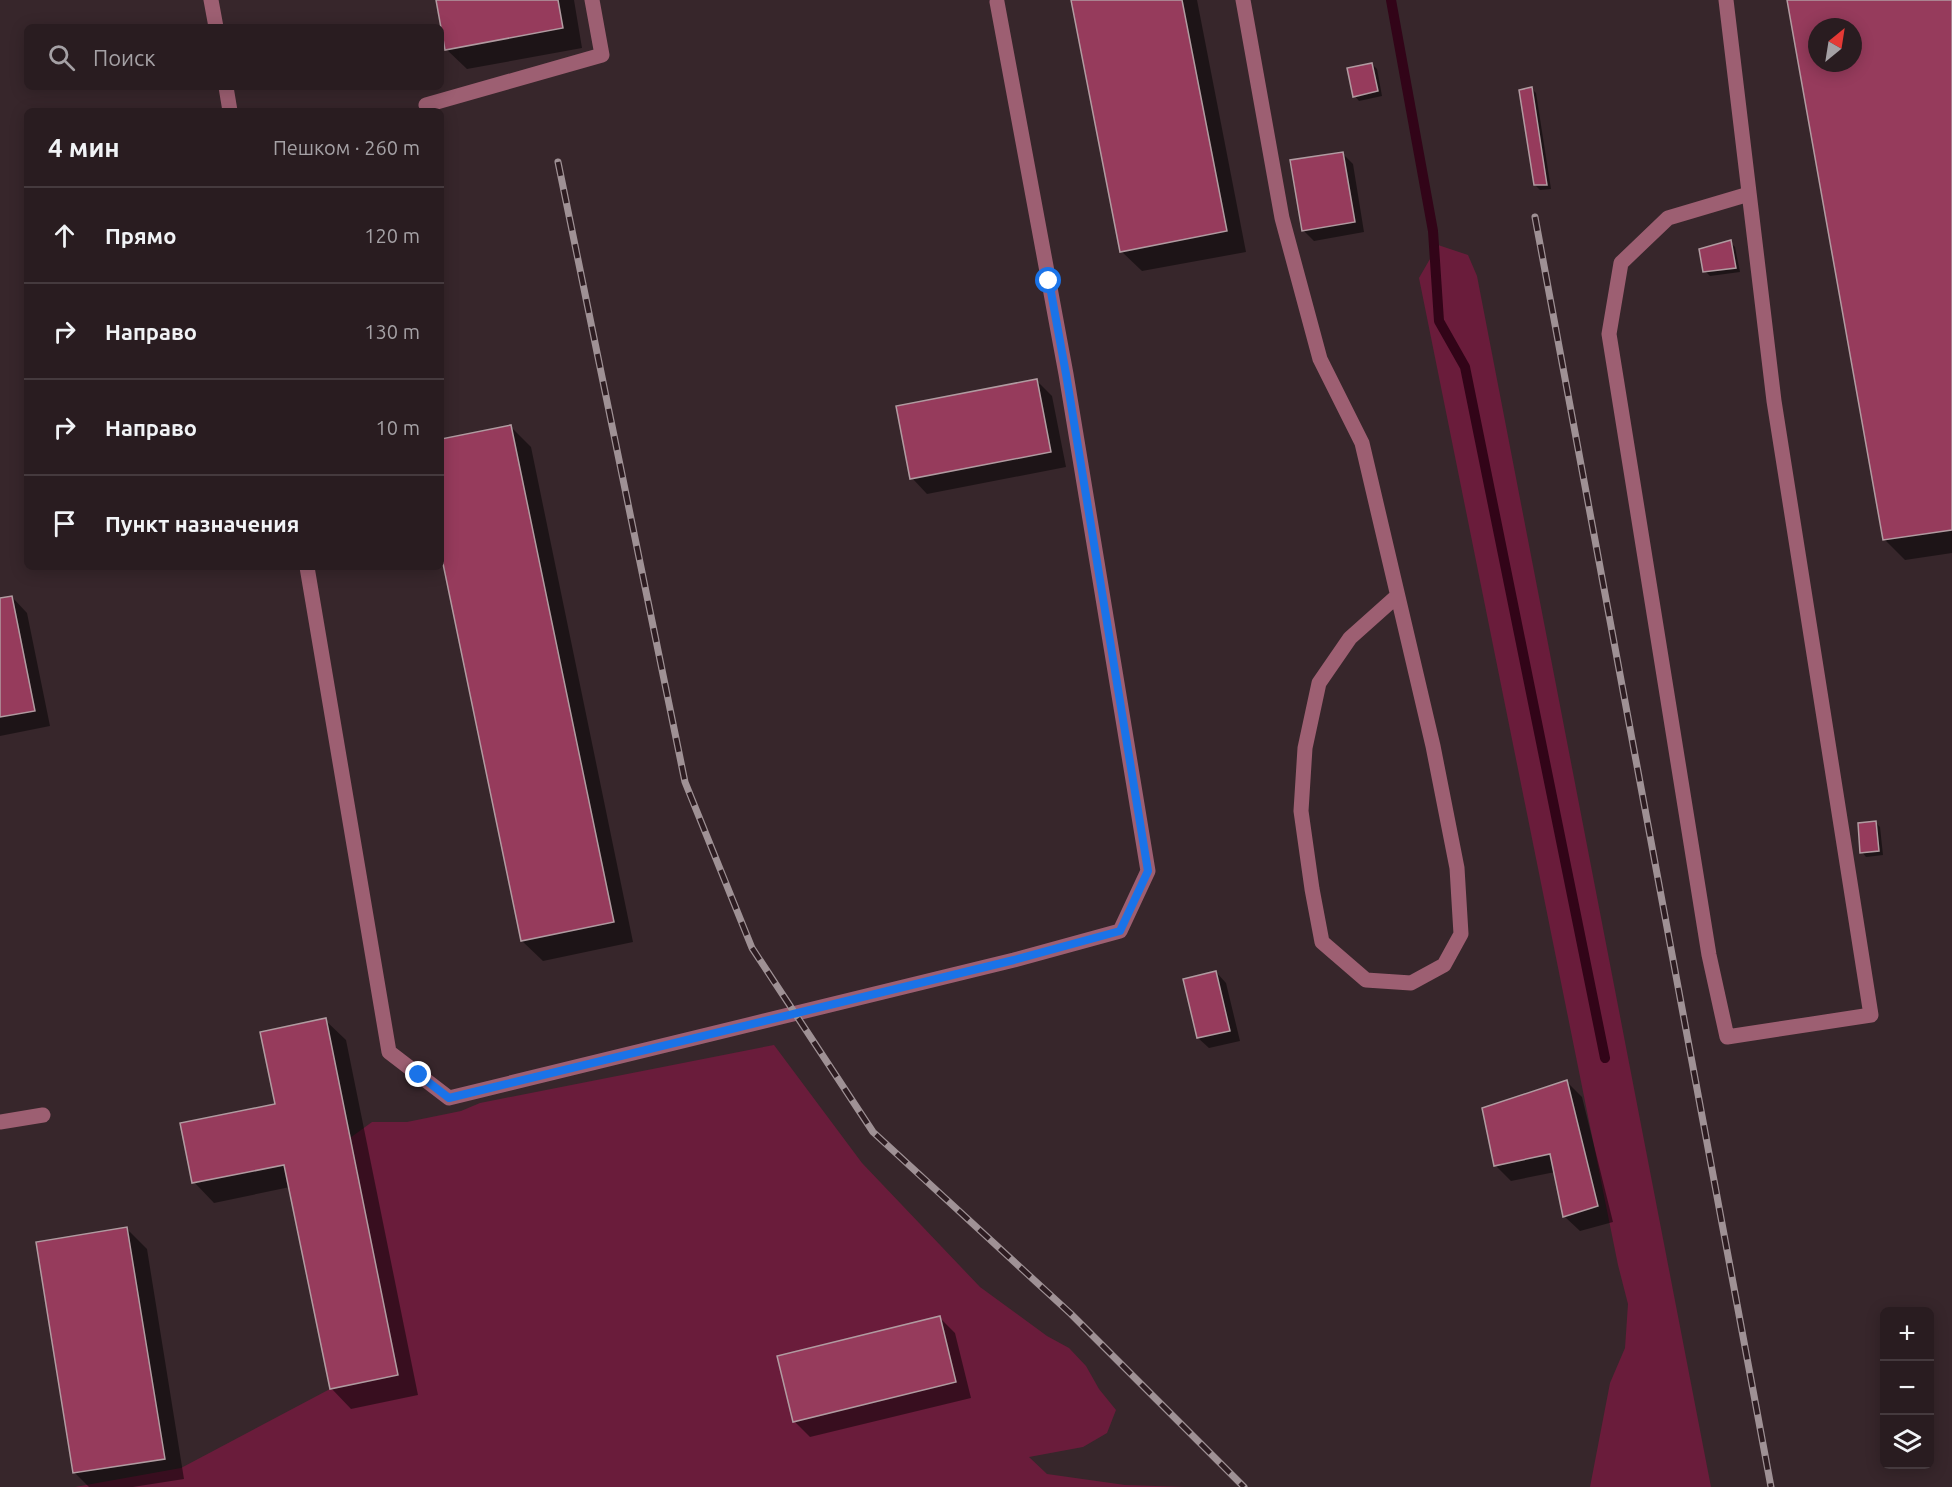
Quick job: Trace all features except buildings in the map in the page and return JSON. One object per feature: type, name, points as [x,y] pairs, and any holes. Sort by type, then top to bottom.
[{"type":"lane","points":[[212,0],[216,24]]},
{"type":"lane","points":[[426,105],[602,55],[592,0]]},
{"type":"lane","points":[[1243,0],[1282,218],[1320,359],[1362,443],[1433,746],[1455,857],[1461,934],[1444,965],[1411,983],[1366,980],[1322,942],[1301,811],[1305,748],[1319,683],[1350,638],[1397,596]]},
{"type":"lane","points":[[1726,0],[1774,401],[1871,1015],[1726,1037],[1709,955],[1609,334],[1621,263],[1668,218],[1749,194]]},
{"type":"lane","points":[[308,570],[389,1052],[449,1098],[1014,960],[1120,931],[1148,871],[1066,374],[998,2]]},
{"type":"lane","points":[[226,90],[230,108]]},
{"type":"lane","points":[[0,1122],[43,1115]]},
{"type":"shaded area","points":[[1438,245],[1468,255],[1477,276],[1711,1487],[1590,1487],[1610,1383],[1625,1348],[1628,1304],[1618,1265],[1419,278]]},
{"type":"shaded area","points":[[774,1045],[862,1163],[980,1287],[1047,1336],[1069,1348],[1086,1366],[1099,1389],[1116,1410],[1107,1433],[1083,1447],[1029,1457],[1047,1474],[1125,1485],[1186,1487],[75,1487],[181,1468],[330,1389],[398,1375],[350,1138],[372,1122],[407,1122],[461,1111],[480,1103]]},
{"type":"waterway","points":[[1391,0],[1433,231],[1439,321],[1465,367],[1605,1058]]},
{"type":"railway","points":[[558,162],[685,782],[752,948],[873,1132],[1071,1314],[1244,1487]]},
{"type":"railway","points":[[1535,217],[1771,1487]]},
{"type":"route","points":[[419,1075],[449,1098],[1014,960],[1120,931],[1148,871],[1049,281]]}]
